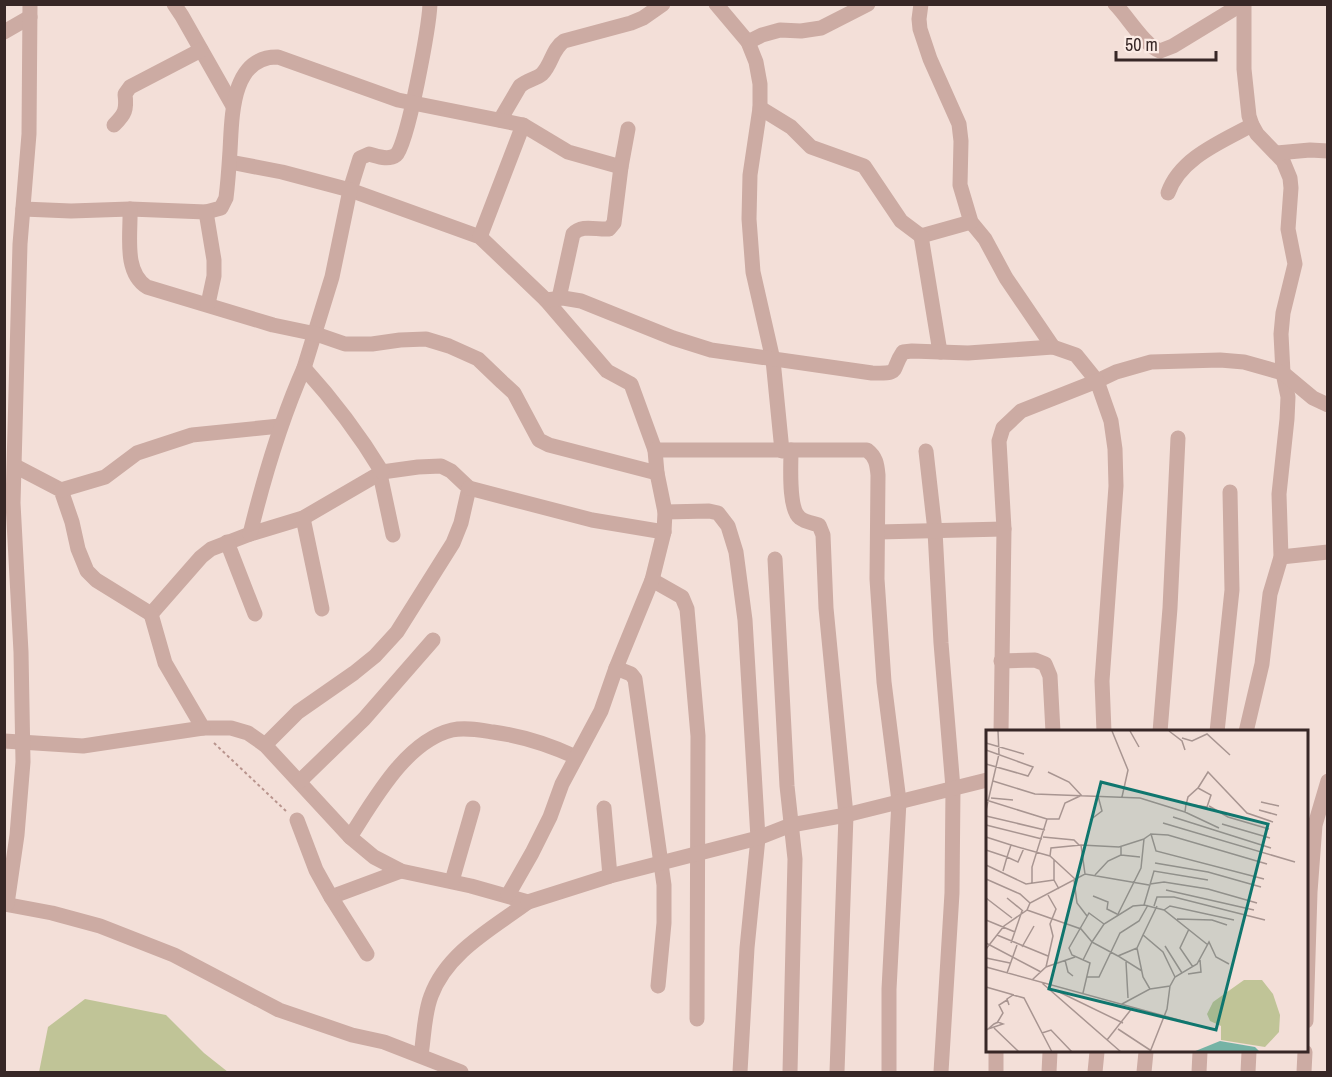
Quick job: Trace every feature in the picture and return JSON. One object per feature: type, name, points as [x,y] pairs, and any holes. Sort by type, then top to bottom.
[{"type":"street","points":[[174,4],[233,106]]},
{"type":"street","points":[[250,534],[280,426],[316,334],[341,240],[350,190],[360,158],[369,154],[386,158],[397,154],[413,103],[430,4]]},
{"type":"street","points":[[500,120],[520,86],[525,81],[541,74],[557,45],[564,41],[631,23],[643,18],[663,4]]},
{"type":"street","points":[[716,4],[748,42],[756,62],[760,84],[760,108],[750,175],[749,219],[753,272],[773,360],[796,514],[802,520],[819,525],[824,535],[826,608],[846,815],[837,1072]]},
{"type":"street","points":[[748,42],[772,31],[811,31],[821,28],[868,4]]},
{"type":"street","points":[[921,4],[920,29],[930,59],[959,124],[962,141],[960,185],[971,222],[985,239],[1006,278],[1053,347]]},
{"type":"street","points":[[1115,4],[1148,43],[1160,51],[1243,4],[1244,69],[1252,125],[1283,161],[1290,178],[1288,229],[1295,264],[1283,313],[1283,373],[1288,397],[1279,494],[1281,557],[1270,594],[1262,664],[1246,730]]},
{"type":"street","points":[[4,32],[30,11]]},
{"type":"street","points":[[30,11],[29,134],[20,244],[15,466],[9,535],[24,762],[17,835],[6,904],[100,926],[174,956],[287,1013],[352,1035],[384,1042],[461,1072]]},
{"type":"street","points":[[114,125],[125,114],[125,92],[130,87],[201,51]]},
{"type":"street","points":[[23,209],[206,212],[221,208],[226,198],[233,106],[246,70],[266,57],[278,57],[398,100],[523,125],[567,152],[621,167]]},
{"type":"street","points":[[760,108],[791,127],[811,147],[864,166],[901,221],[921,236],[940,352]]},
{"type":"street","points":[[480,237],[523,125]]},
{"type":"street","points":[[1168,193],[1182,168],[1193,159],[1252,125]]},
{"type":"street","points":[[553,299],[576,230],[585,228],[609,230],[615,224],[628,129]]},
{"type":"street","points":[[1277,153],[1328,151]]},
{"type":"street","points":[[230,162],[282,172],[350,190],[480,237],[553,299],[607,371],[631,384],[655,450],[665,512],[664,532],[652,580],[601,711],[562,783],[550,817],[508,895]]},
{"type":"street","points":[[130,209],[131,262],[134,275],[147,287],[345,344],[426,339],[449,346],[478,359],[514,393],[539,440],[549,445],[657,473]]},
{"type":"street","points":[[206,212],[214,260],[214,276],[208,304]]},
{"type":"street","points":[[921,236],[971,222]]},
{"type":"street","points":[[553,299],[581,301],[673,338],[711,350],[885,373],[896,369],[901,355],[906,351],[968,353],[1053,347],[1076,356],[1097,381],[1111,421],[1115,449],[1116,486],[1102,681],[1104,730]]},
{"type":"street","points":[[1001,730],[1004,529],[999,441],[1003,428],[1021,411],[1116,372],[1151,362],[1190,360],[1244,362],[1283,373],[1313,398],[1328,405]]},
{"type":"street","points":[[304,368],[336,402],[365,443],[381,473],[393,535]]},
{"type":"street","points":[[61,490],[105,477],[137,453],[192,435],[280,426]]},
{"type":"street","points":[[1160,730],[1170,608],[1178,438]]},
{"type":"street","points":[[655,450],[858,449],[867,450],[877,463],[877,579],[884,682],[899,801],[889,989],[889,1072]]},
{"type":"street","points":[[926,451],[935,531],[941,644],[953,788],[952,893],[942,1072]]},
{"type":"street","points":[[15,466],[61,490],[78,549],[87,571],[96,580],[151,615],[165,663],[206,727]]},
{"type":"street","points":[[151,615],[201,557],[211,549],[303,518],[381,473],[418,466],[441,466],[451,471],[469,488],[592,520],[664,532]]},
{"type":"street","points":[[265,745],[298,712],[375,656],[397,632],[453,543],[461,523],[469,488]]},
{"type":"street","points":[[1217,730],[1232,590],[1230,492]]},
{"type":"street","points":[[665,512],[709,511],[718,513],[728,526],[736,552],[745,620],[758,838],[747,948],[740,1072]]},
{"type":"street","points":[[303,518],[322,609]]},
{"type":"street","points":[[878,532],[1004,529]]},
{"type":"street","points":[[227,542],[255,614]]},
{"type":"street","points":[[1281,557],[1328,552]]},
{"type":"street","points":[[775,559],[787,786],[795,859],[790,1072]]},
{"type":"street","points":[[652,580],[682,597],[687,609],[698,736],[697,1019]]},
{"type":"street","points":[[300,781],[364,719],[433,640]]},
{"type":"street","points":[[1001,661],[1035,660],[1045,664],[1050,676],[1053,730]]},
{"type":"street","points":[[616,668],[632,674],[635,680],[665,896],[658,986]]},
{"type":"street","points":[[4,741],[83,746],[206,727],[231,728],[248,733],[265,745],[351,837],[374,857],[401,870],[508,895],[528,902]]},
{"type":"street","points":[[351,837],[386,782],[398,768],[427,742],[444,732],[469,729],[517,736],[556,747],[576,757]]},
{"type":"street","points":[[422,1055],[430,998],[448,964],[464,949],[528,902],[610,876],[758,838],[791,825],[846,815],[986,780]]},
{"type":"street","points":[[1308,956],[1310,892],[1316,826],[1328,781]]},
{"type":"street","points":[[452,881],[473,808]]},
{"type":"street","points":[[604,808],[610,876]]},
{"type":"street","points":[[297,820],[309,855],[331,897],[367,954]]},
{"type":"street","points":[[331,897],[401,870]]},
{"type":"street","points":[[996,1053],[996,1072]]},
{"type":"street","points":[[1049,1072],[1050,1053]]},
{"type":"street","points":[[1095,1072],[1097,1053]]},
{"type":"street","points":[[1144,1072],[1146,1053]]},
{"type":"street","points":[[1198,1072],[1200,1053]]},
{"type":"street","points":[[1248,1072],[1249,1053]]},
{"type":"street","points":[[1304,1072],[1305,1053]]},
{"type":"path","points":[[206,727],[213,743],[297,820]]},
{"type":"green space","points":[[85,999],[166,1015],[204,1053],[228,1072],[39,1072],[48,1027]]}]
